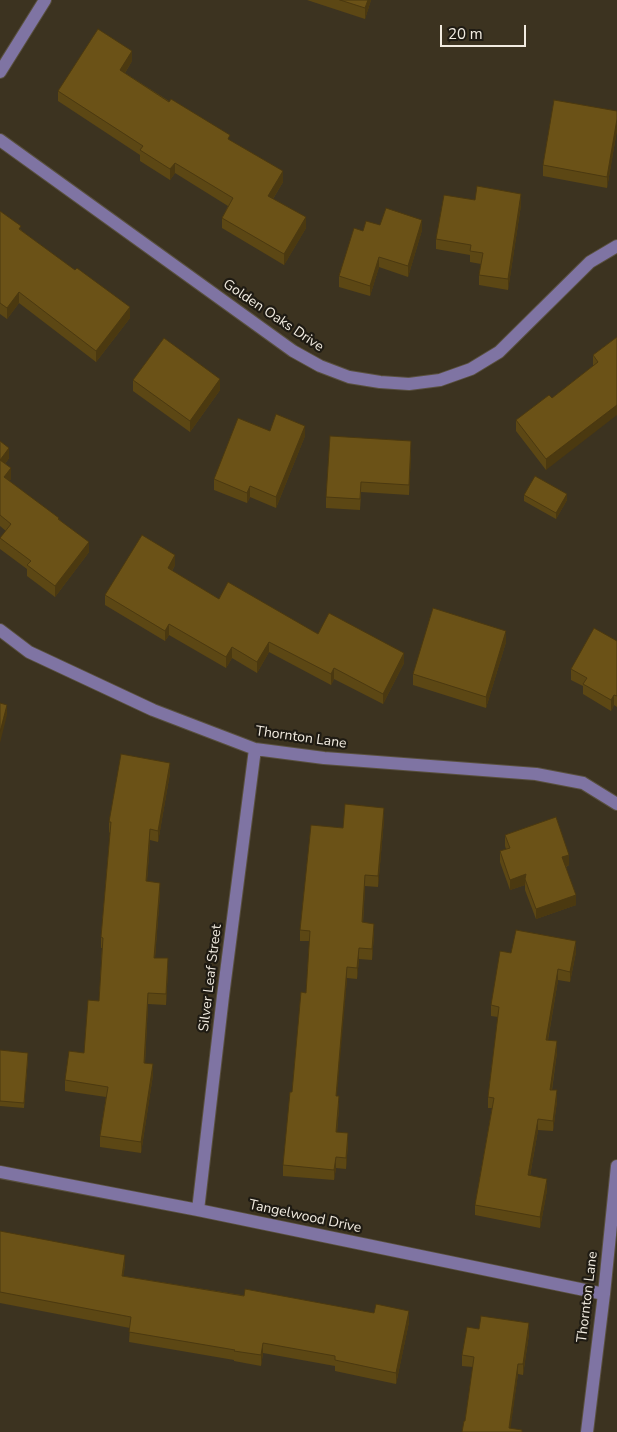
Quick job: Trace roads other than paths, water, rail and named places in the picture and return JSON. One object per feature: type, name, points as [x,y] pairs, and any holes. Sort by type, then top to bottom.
[{"type":"street","points":[[0,72],[45,0]]},
{"type":"street","name":"Golden Oaks Drive","points":[[0,140],[292,352],[320,366],[349,377],[409,384],[440,380],[471,369],[498,352],[590,262],[617,246]]},
{"type":"street","name":"Thornton Lane","points":[[0,630],[29,652],[153,710],[255,749],[324,758],[536,774],[583,783],[617,804]]},
{"type":"street","name":"Silver Leaf Street","points":[[198,1210],[255,749]]},
{"type":"street","name":"Thornton Lane","points":[[587,1432],[617,1166]]},
{"type":"street","name":"Tangelwood Drive","points":[[0,1172],[198,1210],[604,1294]]}]
